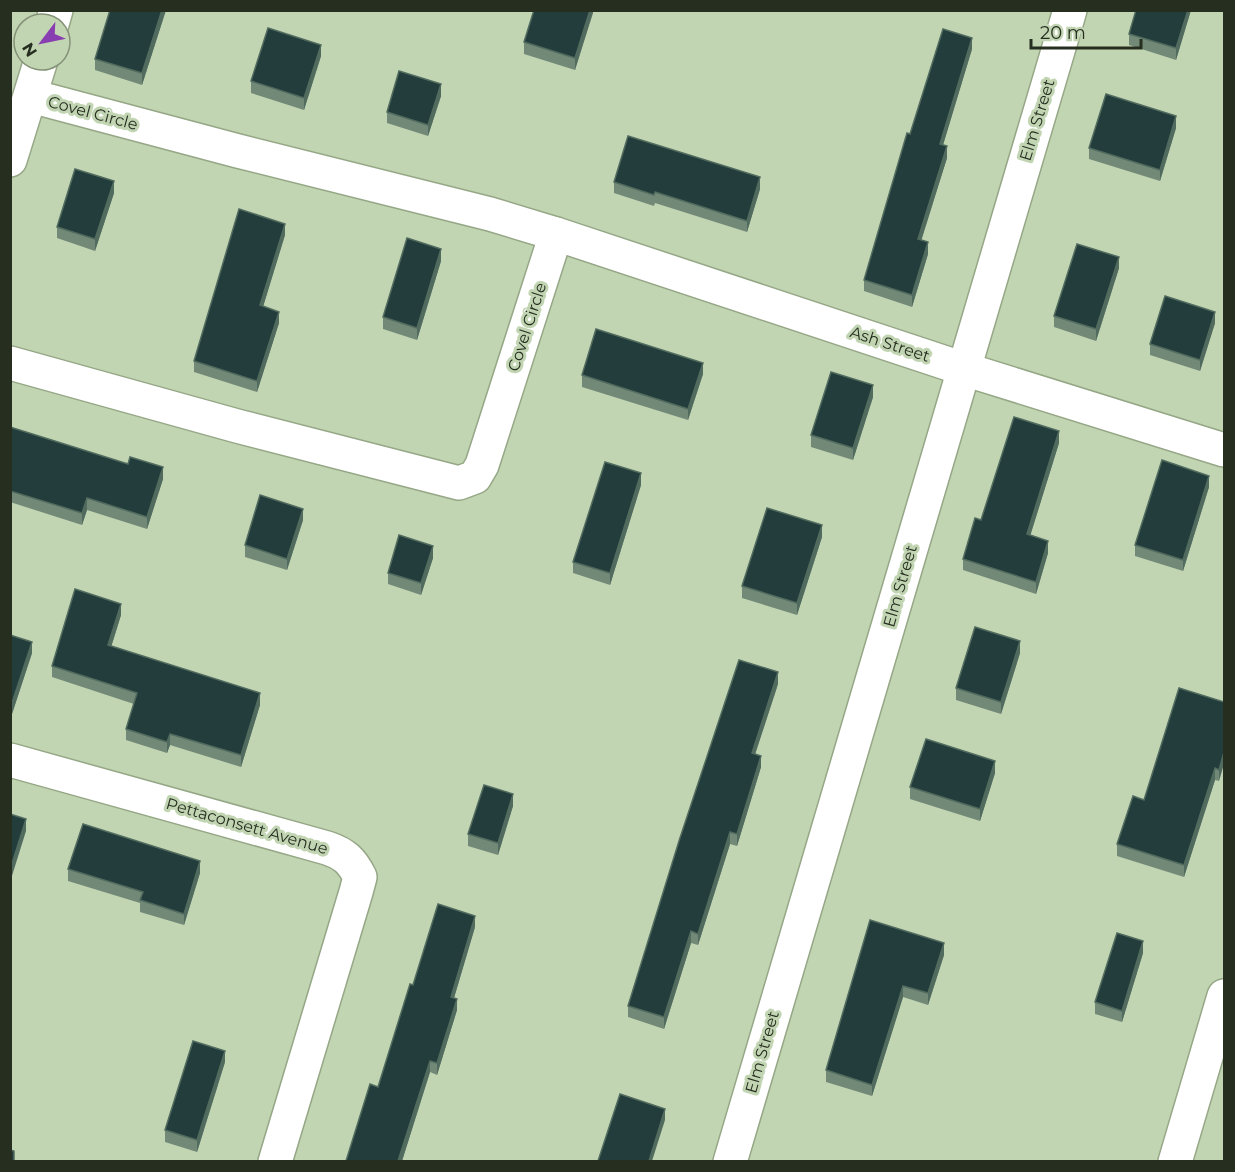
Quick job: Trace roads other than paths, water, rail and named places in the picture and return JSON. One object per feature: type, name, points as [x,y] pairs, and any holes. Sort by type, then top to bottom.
[{"type":"street","name":"Elm Street","points":[[730,1161],[1070,10]]},
{"type":"street","points":[[10,160],[38,72]]},
{"type":"street","name":"Covel Circle","points":[[10,363],[237,426],[459,483],[475,477],[482,465],[556,234],[490,214],[31,96]]},
{"type":"street","name":"Ash Street","points":[[556,234],[964,369],[1224,450]]},
{"type":"street","name":"Pettaconsett Avenue","points":[[10,760],[327,848],[340,852],[352,861],[360,877],[275,1161]]},
{"type":"street","points":[[1175,1161],[1224,996]]}]
